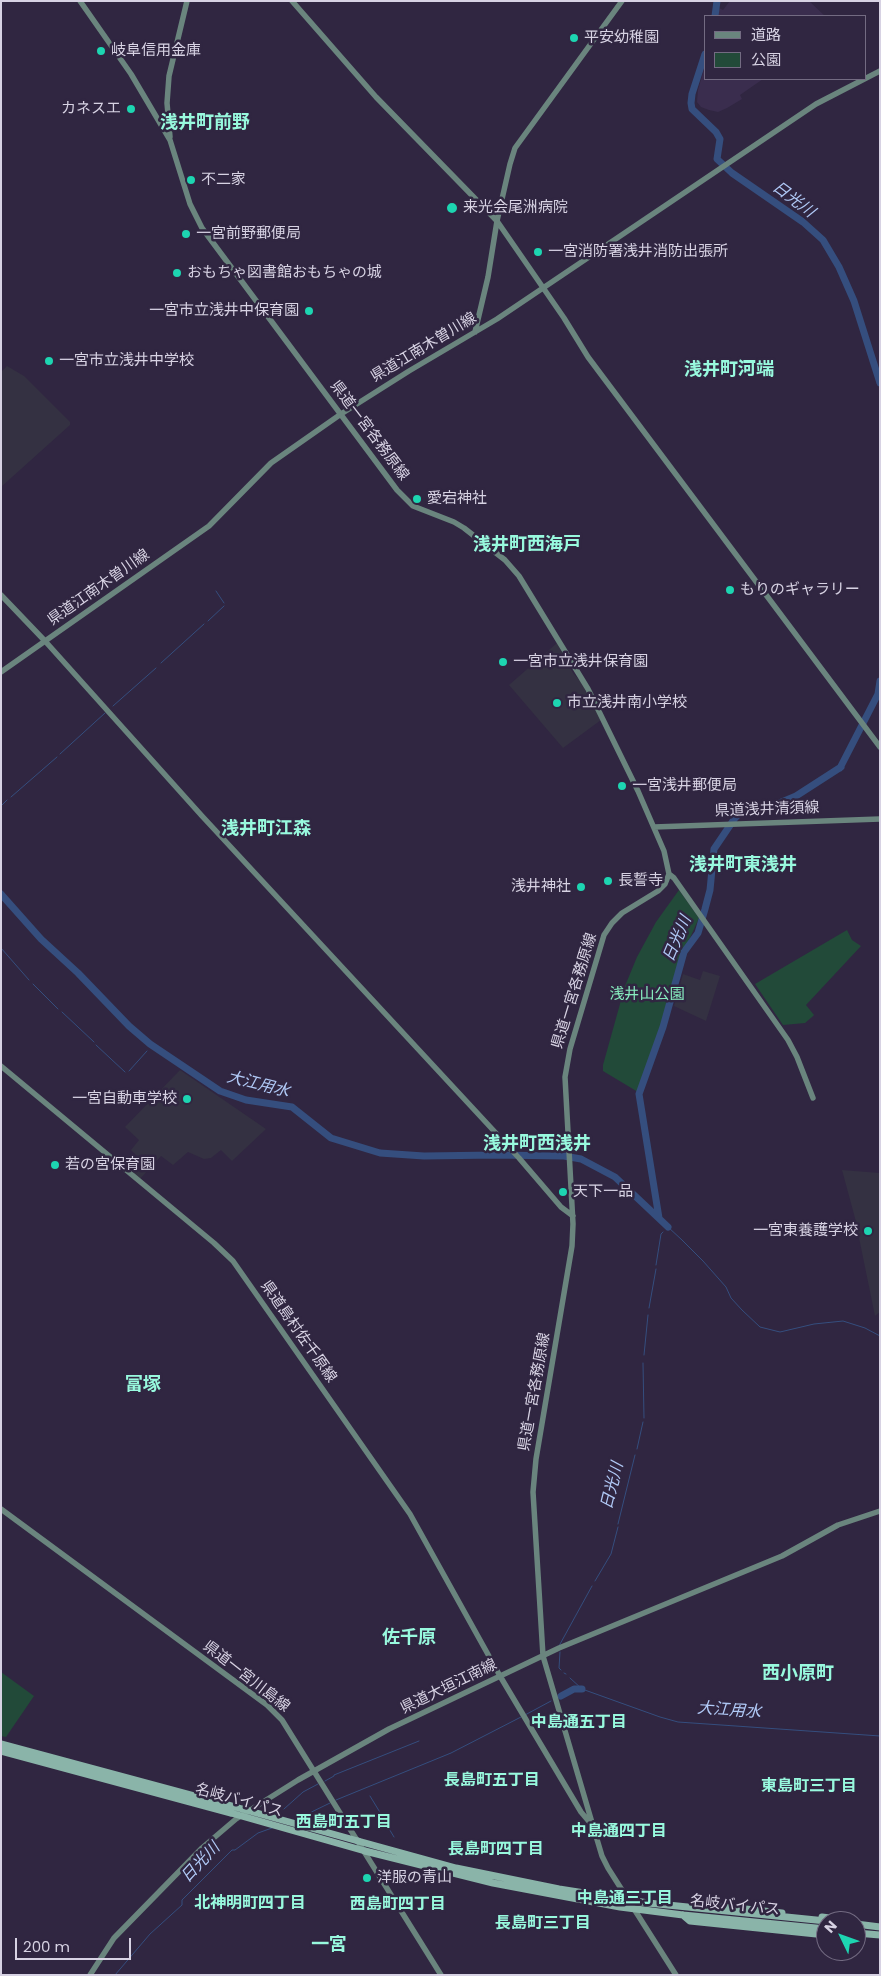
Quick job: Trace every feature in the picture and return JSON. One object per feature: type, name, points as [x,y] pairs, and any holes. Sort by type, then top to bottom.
[{"type":"highway","name":"名岐バイパス","points":[[1,1744],[233,1810],[367,1854],[482,1880],[634,1909],[816,1928]]},
{"type":"highway","name":"名岐バイパス","points":[[1,1751],[497,1877],[648,1903],[816,1920]]},
{"type":"highway","points":[[648,1903],[657,1900],[816,1918]]},
{"type":"highway","points":[[683,1915],[690,1921],[816,1934]]},
{"type":"highway","points":[[866,1925],[880,1927]]},
{"type":"highway","points":[[801,1933],[812,1928]]},
{"type":"highway","points":[[866,1934],[880,1935]]},
{"type":"highway","points":[[866,1939],[880,1940]]},
{"type":"main road","name":"県道一宮各務原線","points":[[80,1],[131,74],[170,140],[190,204],[202,228],[408,502],[421,510],[446,518],[464,528],[516,570],[588,690],[664,851],[669,874],[661,888],[616,918],[607,929],[601,942],[573,1036],[566,1068],[565,1089],[573,1232],[570,1266],[534,1478],[534,1512],[543,1656],[593,1826],[605,1861],[676,1975]]},
{"type":"main road","points":[[170,140],[167,103],[169,76],[186,1]]},
{"type":"main road","points":[[292,1],[376,97],[497,221],[588,357],[880,747]]},
{"type":"main road","points":[[475,332],[488,277],[497,221],[515,148],[622,1]]},
{"type":"main road","name":"県道江南木曽川線","points":[[866,78],[880,71]]},
{"type":"main road","name":"県道江南木曽川線","points":[[1,672],[209,526],[271,463],[341,414],[543,288],[816,104],[863,80]]},
{"type":"main road","points":[[1,595],[561,1207],[573,1216]]},
{"type":"main road","name":"県道浅井清須線","points":[[654,827],[880,819]]},
{"type":"main road","points":[[669,874],[674,878],[788,1040],[814,1098]]},
{"type":"main road","name":"県道島村佐千原線","points":[[1,1066],[214,1243],[232,1261],[410,1514],[500,1676],[586,1820],[593,1826]]},
{"type":"main road","name":"県道一宮川島線","points":[[1,1509],[266,1705],[288,1727],[441,1975]]},
{"type":"main road","name":"県道大垣江南線","points":[[90,1975],[114,1938],[202,1848],[236,1819],[314,1771],[376,1736],[543,1656],[782,1556],[838,1525],[880,1511]]},
{"type":"shaded area","points":[[730,1],[809,1],[824,15],[718,15],[719,8],[723,10]]},
{"type":"shaded area","points":[[704,69],[704,80],[762,80],[740,95],[742,99],[718,112],[701,107],[697,102],[698,90]]},
{"type":"shaded area","points":[[7,366],[24,376],[70,422],[70,425],[1,487],[1,372]]},
{"type":"shaded area","name":"市立浅井南小学校","points":[[557,643],[601,720],[563,748],[509,685]]},
{"type":"shaded area","points":[[703,971],[720,976],[706,1021],[674,1006],[683,974],[700,980]]},
{"type":"shaded area","name":"一宮自動車学校","points":[[180,1070],[266,1129],[232,1161],[221,1150],[211,1158],[204,1159],[188,1152],[173,1165],[161,1156],[140,1179],[129,1170],[139,1158],[131,1150],[139,1140],[125,1127]]},
{"type":"shaded area","name":"一宮東養護学校","points":[[842,1170],[880,1173],[880,1312],[875,1316],[855,1218]]},
{"type":"green space","name":"浅井山公園","points":[[679,890],[699,918],[684,951],[657,1044],[638,1092],[603,1071],[603,1065],[625,986],[637,957],[656,922]]},
{"type":"green space","points":[[847,930],[852,940],[861,946],[806,1005],[814,1015],[805,1023],[783,1025],[755,984]]},
{"type":"green space","points":[[1,1672],[34,1696],[6,1737],[1,1736]]},
{"type":"waterway","name":"日光川","points":[[715,15],[717,1]]},
{"type":"waterway","name":"日光川","points":[[704,57],[691,103],[692,109],[716,132],[720,139],[717,159],[732,173],[803,222],[823,240],[839,267],[854,301],[880,383]]},
{"type":"waterway","points":[[216,591],[224,603]]},
{"type":"waterway","points":[[208,621],[224,606]]},
{"type":"waterway","points":[[161,663],[204,624]]},
{"type":"waterway","points":[[113,706],[156,668]]},
{"type":"waterway","name":"日光川","points":[[840,768],[878,694],[880,681]]},
{"type":"waterway","points":[[60,754],[105,713]]},
{"type":"waterway","points":[[11,797],[57,757]]},
{"type":"waterway","name":"日光川","points":[[659,1218],[639,1094],[663,1027],[684,952],[698,933],[710,890],[714,849],[741,812],[777,804],[796,796],[841,767]]},
{"type":"waterway","points":[[1,806],[7,800]]},
{"type":"waterway","name":"大江用水","points":[[1,894],[41,939],[78,973],[129,1026],[150,1044],[220,1091],[246,1100],[292,1107],[331,1138],[380,1153],[424,1156],[564,1156],[581,1159],[615,1177],[668,1227]]},
{"type":"waterway","points":[[1,948],[29,980]]},
{"type":"waterway","points":[[33,984],[58,1009]]},
{"type":"waterway","points":[[62,1012],[94,1042]]},
{"type":"waterway","points":[[96,1045],[125,1072]]},
{"type":"waterway","points":[[129,1071],[147,1051]]},
{"type":"waterway","points":[[667,1229],[668,1227],[703,1261],[726,1287],[731,1298],[760,1327],[780,1332],[814,1324],[843,1321],[865,1328],[880,1336]]},
{"type":"waterway","name":"日光川","points":[[656,1265],[661,1234],[663,1232]]},
{"type":"waterway","name":"日光川","points":[[649,1308],[656,1269]]},
{"type":"waterway","name":"日光川","points":[[644,1355],[648,1315]]},
{"type":"waterway","name":"日光川","points":[[643,1363],[644,1418]]},
{"type":"waterway","name":"日光川","points":[[637,1449],[643,1422]]},
{"type":"waterway","name":"日光川","points":[[618,1524],[635,1455]]},
{"type":"waterway","name":"日光川","points":[[595,1581],[611,1554],[618,1527]]},
{"type":"waterway","name":"日光川","points":[[559,1646],[592,1586]]},
{"type":"waterway","name":"日光川","points":[[560,1652],[559,1668],[561,1670]]},
{"type":"waterway","name":"大江用水","points":[[570,1678],[582,1689],[678,1722],[880,1736]]},
{"type":"waterway","name":"日光川","points":[[561,1696],[574,1689],[582,1689]]},
{"type":"waterway","name":"日光川","points":[[525,1715],[551,1701]]},
{"type":"waterway","name":"日光川","points":[[336,1800],[451,1753],[521,1717]]},
{"type":"waterway","points":[[325,1781],[334,1775],[419,1741]]},
{"type":"waterway","points":[[284,1809],[303,1792],[318,1784]]},
{"type":"waterway","points":[[370,1796],[381,1814]]},
{"type":"waterway","name":"日光川","points":[[295,1820],[330,1803]]},
{"type":"waterway","points":[[388,1827],[394,1837]]},
{"type":"waterway","name":"日光川","points":[[115,1975],[150,1934],[182,1905],[182,1900],[232,1850],[235,1850],[258,1833],[272,1828]]},
{"type":"place","name":"平安幼稚園","points":[[574,38]]},
{"type":"place","name":"岐阜信用金庫","points":[[101,51]]},
{"type":"place","name":"カネスエ","points":[[131,109]]},
{"type":"place","name":"不二家","points":[[191,180]]},
{"type":"place","name":"来光会尾洲病院","points":[[452,208]]},
{"type":"place","name":"一宮前野郵便局","points":[[186,234]]},
{"type":"place","name":"一宮消防署浅井消防出張所","points":[[538,252]]},
{"type":"place","name":"おもちゃ図書館おもちゃの城","points":[[177,273]]},
{"type":"place","name":"一宮市立浅井中保育園","points":[[309,311]]},
{"type":"place","name":"一宮市立浅井中学校","points":[[49,361]]},
{"type":"place","name":"愛宕神社","points":[[417,499]]},
{"type":"place","name":"もりのギャラリー","points":[[730,590]]},
{"type":"place","name":"一宮市立浅井保育園","points":[[503,662]]},
{"type":"place","name":"市立浅井南小学校","points":[[557,703]]},
{"type":"place","name":"一宮浅井郵便局","points":[[622,786]]},
{"type":"place","name":"長誓寺","points":[[608,881]]},
{"type":"place","name":"浅井神社","points":[[581,887]]},
{"type":"place","name":"一宮自動車学校","points":[[187,1099]]},
{"type":"place","name":"若の宮保育園","points":[[55,1165]]},
{"type":"place","name":"天下一品","points":[[563,1192]]},
{"type":"place","name":"一宮東養護学校","points":[[868,1231]]},
{"type":"place","name":"洋服の青山","points":[[367,1878]]},
{"type":"district","name":"浅井町前野","points":[[205,123]]},
{"type":"district","name":"浅井町河端","points":[[729,370]]},
{"type":"district","name":"浅井町西海戸","points":[[527,545]]},
{"type":"district","name":"浅井町江森","points":[[266,829]]},
{"type":"district","name":"浅井町東浅井","points":[[743,865]]},
{"type":"district","name":"浅井町西浅井","points":[[537,1144]]},
{"type":"district","name":"富塚","points":[[143,1385]]},
{"type":"district","name":"佐千原","points":[[409,1638]]},
{"type":"district","name":"西小原町","points":[[798,1674]]},
{"type":"district","name":"中島通五丁目","points":[[579,1723]]},
{"type":"district","name":"長島町五丁目","points":[[492,1781]]},
{"type":"district","name":"東島町三丁目","points":[[809,1787]]},
{"type":"district","name":"西島町五丁目","points":[[344,1823]]},
{"type":"district","name":"中島通四丁目","points":[[619,1832]]},
{"type":"district","name":"長島町四丁目","points":[[496,1850]]},
{"type":"district","name":"中島通三丁目","points":[[625,1899]]},
{"type":"district","name":"北神明町四丁目","points":[[250,1904]]},
{"type":"district","name":"西島町四丁目","points":[[398,1905]]},
{"type":"district","name":"長島町三丁目","points":[[543,1924]]},
{"type":"district","name":"一宮","points":[[329,1945]]}]
